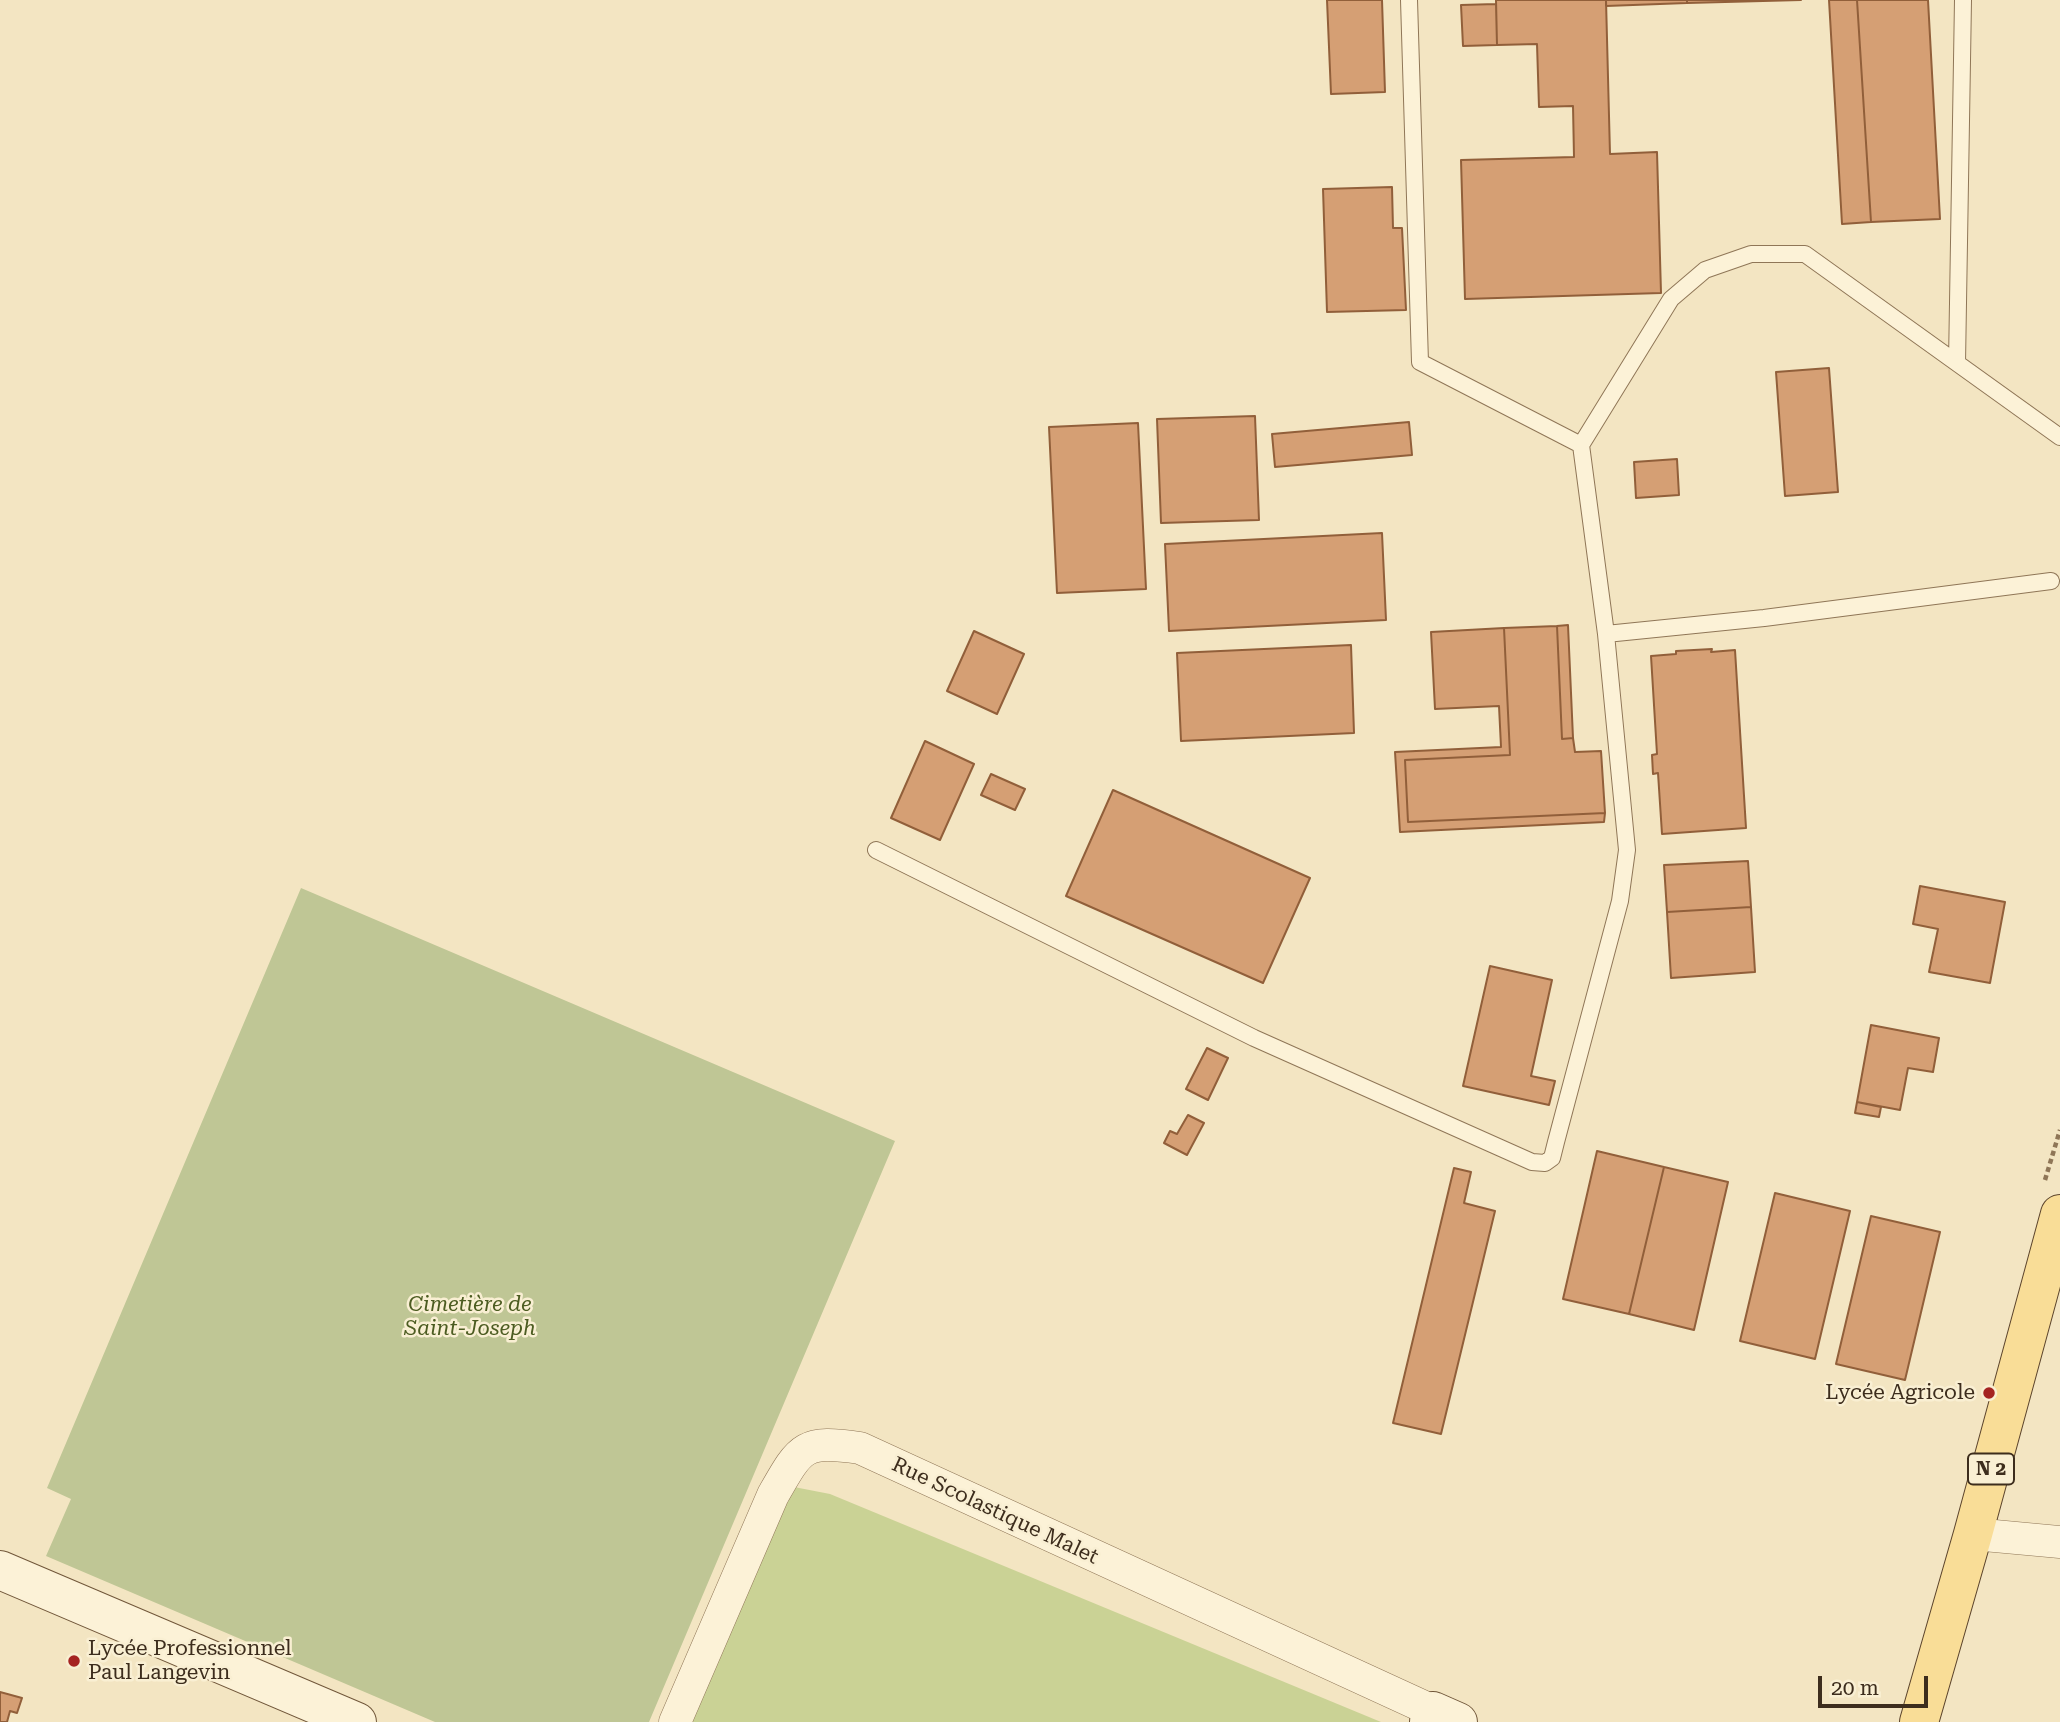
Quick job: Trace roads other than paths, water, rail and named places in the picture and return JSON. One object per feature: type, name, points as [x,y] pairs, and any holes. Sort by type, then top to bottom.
[{"type":"main road","name":"N 2","points":[[1919,1722],[2060,1214]]},
{"type":"street","name":"Rue Scolastique Malet","points":[[675,1722],[773,1495],[803,1450],[828,1444],[860,1448],[1440,1718]]},
{"type":"street","points":[[1973,1534],[2060,1542]]},
{"type":"street","points":[[0,1570],[357,1722]]},
{"type":"lane","points":[[1409,0],[1420,362],[1581,444]]},
{"type":"lane","points":[[1957,363],[1963,0]]},
{"type":"lane","points":[[876,850],[1254,1038],[1532,1162],[1545,1163],[1552,1158],[1620,901],[1627,850],[1606,634],[1581,444],[1671,299],[1705,270],[1751,254],[1805,254],[2060,437]]},
{"type":"lane","points":[[1606,634],[1764,618],[2051,581]]},
{"type":"place","name":"Lycée Agricole","points":[[1989,1393]]},
{"type":"place","name":"Lycée Professionnel Paul Langevin","points":[[74,1661]]},
{"type":"park label","name":"Cimetière de Saint-Joseph","points":[[470,1317]]}]
